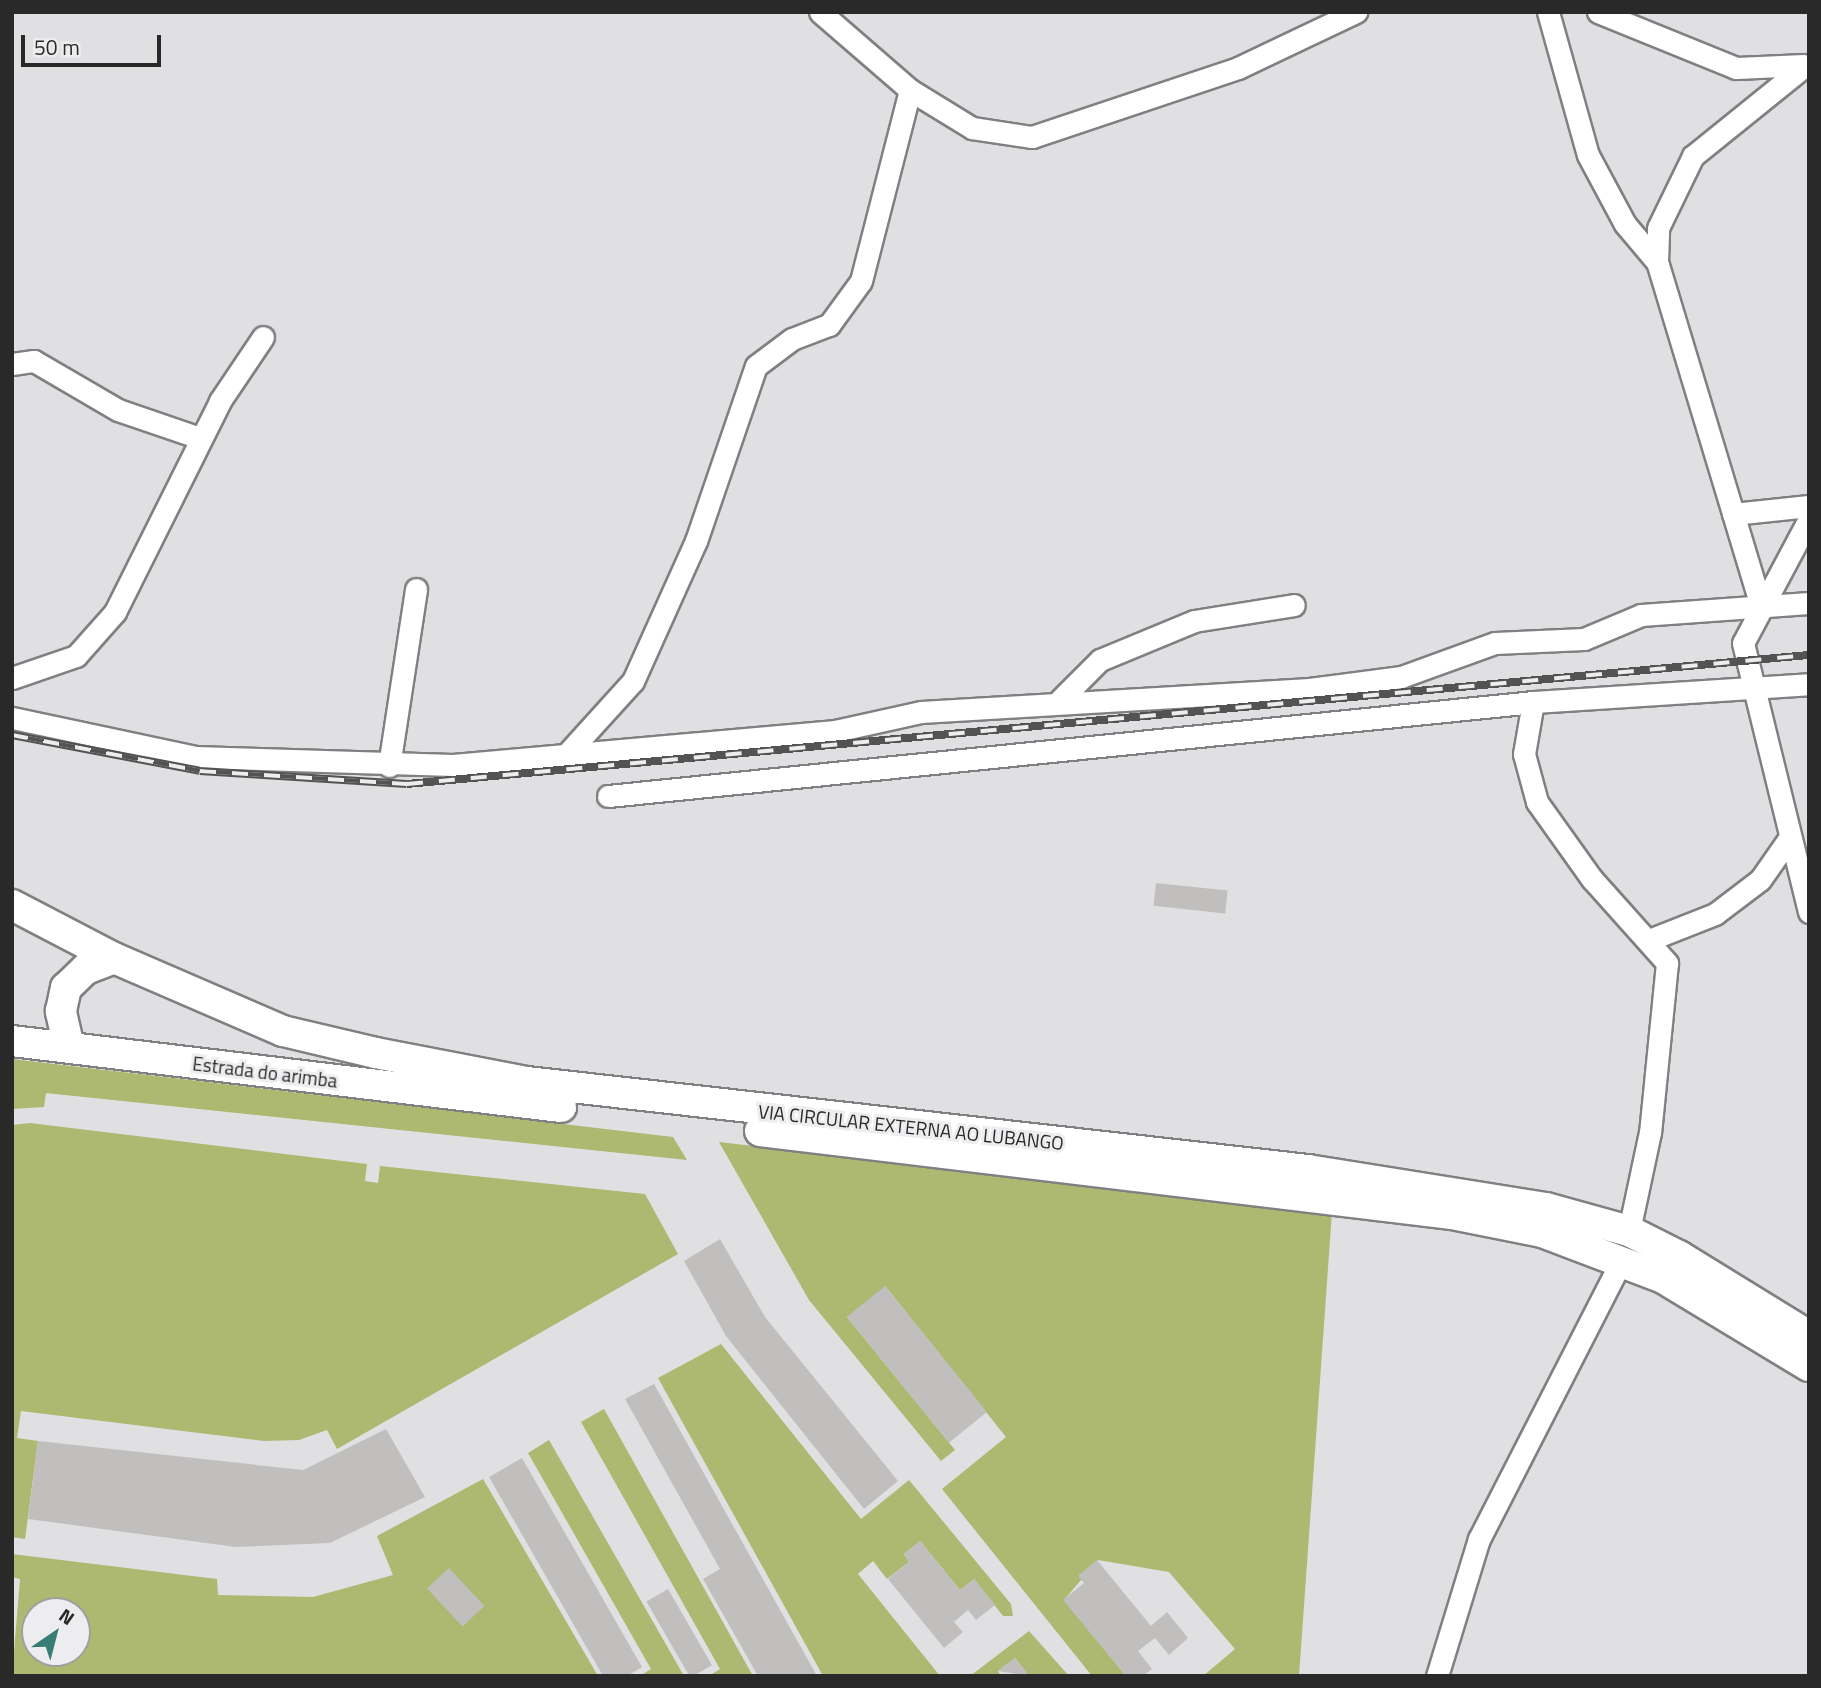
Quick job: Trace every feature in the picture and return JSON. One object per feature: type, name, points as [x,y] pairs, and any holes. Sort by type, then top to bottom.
[{"type":"main road","name":"VIA CIRCULAR EXTERNA AO LUBANGO","points":[[12,905],[114,958],[283,1031],[527,1082],[1421,1185],[1625,1245],[1809,1336]]},
{"type":"main road","points":[[69,1047],[61,1011],[66,988],[86,969],[114,958]]},
{"type":"main road","name":"Estrada do arimba","points":[[12,1041],[517,1102]]},
{"type":"main road","name":"VIA CIRCULAR EXTERNA AO LUBANGO","points":[[517,1102],[1452,1214],[1625,1245],[1809,1366]]},
{"type":"street","points":[[820,12],[910,90],[972,128],[1032,137],[1238,68],[1356,12]]},
{"type":"street","points":[[1548,12],[1588,155],[1625,224],[1657,262],[1761,606]]},
{"type":"street","points":[[1598,12],[1736,68],[1806,63]]},
{"type":"street","points":[[1657,262],[1667,203],[1693,156],[1806,63]]},
{"type":"street","points":[[565,756],[633,681],[696,541],[756,366],[792,339],[829,325],[861,281],[910,90]]},
{"type":"street","points":[[12,678],[76,656],[115,612],[200,438],[263,337]]},
{"type":"street","points":[[12,364],[34,361],[118,410],[200,438]]},
{"type":"street","points":[[1733,514],[1809,506]]},
{"type":"street","points":[[1809,519],[1743,643],[1751,690],[1788,840],[1809,912]]},
{"type":"street","points":[[389,766],[416,589]]},
{"type":"street","points":[[12,718],[195,757],[389,766],[565,756],[835,731],[921,712],[1060,700],[1309,690],[1401,677],[1495,643],[1584,639],[1641,615],[1809,603]]},
{"type":"street","points":[[1060,700],[1100,660],[1194,621],[1294,605]]},
{"type":"street","points":[[608,796],[1533,702],[1751,690],[1809,684]]},
{"type":"street","points":[[1437,1676],[1479,1539],[1625,1245],[1650,1132],[1667,964],[1649,940],[1592,879],[1537,802],[1524,754],[1533,702]]},
{"type":"street","points":[[1649,940],[1715,914],[1760,880],[1788,840]]},
{"type":"green space","points":[[12,1059],[673,1137],[687,1160],[46,1093],[44,1107],[12,1109]]},
{"type":"green space","points":[[30,1123],[367,1164],[365,1181],[378,1183],[380,1166],[645,1194],[678,1254],[337,1449],[327,1430],[299,1440],[264,1441],[21,1411],[17,1438],[38,1441],[25,1539],[12,1537],[12,1125]]},
{"type":"green space","points":[[719,1142],[1332,1212],[1299,1676],[1203,1676],[1235,1649],[1169,1572],[1098,1560],[1064,1600],[1126,1676],[1092,1676],[942,1489],[1006,1437],[886,1287],[847,1317],[955,1450],[941,1461],[809,1300]]},
{"type":"green space","points":[[721,1344],[861,1519],[909,1480],[1011,1604],[1013,1616],[1003,1616],[974,1579],[960,1590],[920,1541],[904,1554],[909,1562],[887,1579],[873,1561],[858,1574],[940,1676],[823,1676],[658,1378]]},
{"type":"green space","points":[[604,1409],[753,1676],[709,1676],[720,1669],[581,1422]]},
{"type":"green space","points":[[549,1440],[684,1676],[640,1676],[651,1669],[528,1453]]},
{"type":"green space","points":[[483,1479],[598,1676],[12,1676],[20,1579],[12,1577],[12,1554],[217,1579],[218,1595],[313,1597],[393,1575],[377,1536]]},
{"type":"green space","points":[[1029,1631],[1069,1676],[1029,1676],[1015,1658],[998,1671],[1001,1676],[970,1676]]},
{"type":"building","points":[[1156,883],[1228,891],[1225,913],[1154,906]]},
{"type":"building","points":[[720,1239],[765,1317],[898,1481],[864,1509],[726,1336],[684,1261]]},
{"type":"building","points":[[885,1286],[987,1412],[949,1443],[847,1317]]},
{"type":"building","points":[[654,1384],[817,1676],[758,1676],[703,1579],[720,1569],[625,1399]]},
{"type":"building","points":[[386,1429],[425,1497],[330,1543],[236,1547],[28,1519],[38,1441],[303,1470]]},
{"type":"building","points":[[522,1458],[642,1667],[627,1676],[603,1676],[489,1477]]},
{"type":"building","points":[[920,1541],[960,1590],[974,1579],[995,1605],[976,1620],[968,1610],[954,1622],[963,1632],[944,1648],[888,1579],[909,1562],[904,1554]]},
{"type":"building","points":[[1097,1560],[1151,1626],[1167,1612],[1188,1638],[1169,1655],[1155,1638],[1138,1651],[1152,1669],[1143,1676],[1126,1676],[1063,1600],[1084,1583],[1078,1576]]},
{"type":"building","points":[[449,1568],[484,1606],[463,1626],[427,1588]]},
{"type":"building","points":[[668,1589],[712,1665],[689,1676],[646,1602]]},
{"type":"building","points":[[1015,1658],[1029,1676],[998,1671]]},
{"type":"railway","points":[[12,735],[200,771],[407,784],[1809,655]]}]
